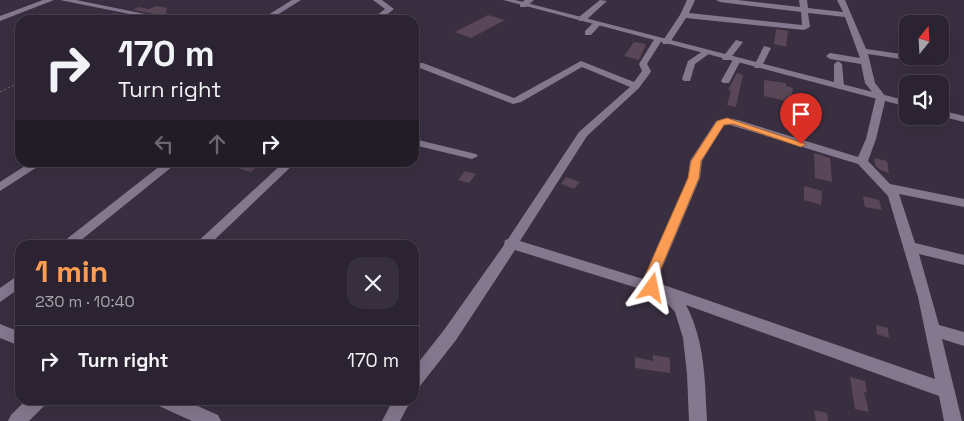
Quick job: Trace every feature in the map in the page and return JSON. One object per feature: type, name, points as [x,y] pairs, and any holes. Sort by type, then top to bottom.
[{"type":"street","points":[[0,19],[50,0]]},
{"type":"street","points":[[64,0],[144,15]]},
{"type":"street","points":[[272,15],[297,0]]},
{"type":"street","points":[[377,0],[390,10],[382,15]]},
{"type":"street","points":[[508,0],[527,2],[597,24],[899,102]]},
{"type":"street","points":[[582,19],[603,0]]},
{"type":"street","points":[[419,374],[476,298],[582,134],[636,86],[647,71],[643,64],[645,58],[684,15],[691,0]]},
{"type":"street","points":[[720,0],[846,15]]},
{"type":"street","points":[[684,15],[804,28],[806,27],[803,0]]},
{"type":"street","points":[[841,0],[864,56],[870,83],[881,97]]},
{"type":"street","points":[[588,32],[597,24]]},
{"type":"street","points":[[726,58],[739,42]]},
{"type":"street","points":[[758,66],[767,48]]},
{"type":"street","points":[[687,79],[691,63],[706,53]]},
{"type":"street","points":[[830,56],[899,58]]},
{"type":"street","points":[[726,81],[737,60]]},
{"type":"street","points":[[420,65],[513,101],[518,100],[581,64],[636,86]]},
{"type":"street","points":[[838,64],[839,86]]},
{"type":"street","points":[[862,162],[871,139],[881,97]]},
{"type":"street","points":[[949,115],[964,119]]},
{"type":"street","points":[[698,421],[690,331],[673,299],[652,288],[650,280],[694,178],[696,161],[722,121],[734,122],[862,162],[893,194],[925,297],[944,390],[953,421]]},
{"type":"street","points":[[419,143],[472,156]]},
{"type":"street","points":[[0,187],[32,167]]},
{"type":"street","points":[[72,240],[166,167]]},
{"type":"street","points":[[206,240],[286,167]]},
{"type":"street","points":[[886,187],[964,203]]},
{"type":"street","points":[[510,243],[652,288],[944,390]]},
{"type":"street","points":[[910,247],[964,260]]},
{"type":"street","points":[[0,296],[15,284]]},
{"type":"street","points":[[931,329],[964,339]]},
{"type":"street","points":[[0,331],[15,337]]},
{"type":"street","points":[[17,421],[33,405]]},
{"type":"street","points":[[176,405],[212,421]]},
{"type":"street","points":[[391,421],[399,405]]},
{"type":"path","points":[[0,92],[15,84]]},
{"type":"building","points":[[157,6],[167,8],[166,15],[133,10],[138,7],[149,9]]},
{"type":"building","points":[[488,15],[505,20],[471,38],[455,32]]},
{"type":"building","points":[[776,29],[788,31],[786,47],[774,44]]},
{"type":"building","points":[[634,42],[646,44],[639,60],[624,56]]},
{"type":"building","points":[[737,73],[743,75],[736,107],[727,105],[731,91],[728,90]]},
{"type":"building","points":[[764,80],[786,83],[786,86],[793,88],[791,102],[764,96]]},
{"type":"building","points":[[814,153],[830,158],[832,182],[815,178]]},
{"type":"building","points":[[874,158],[887,161],[889,173],[880,170],[875,165]]},
{"type":"building","points":[[242,167],[256,167],[251,172],[240,169]]},
{"type":"building","points":[[465,171],[476,174],[469,183],[458,180]]},
{"type":"building","points":[[566,177],[580,182],[574,189],[561,184]]},
{"type":"building","points":[[804,186],[822,191],[821,205],[804,200]]},
{"type":"building","points":[[863,196],[879,200],[882,210],[865,207]]},
{"type":"building","points":[[876,325],[888,328],[889,338],[877,334]]},
{"type":"building","points":[[653,355],[670,358],[670,373],[635,368],[635,357],[653,361]]},
{"type":"building","points":[[850,377],[865,381],[867,393],[864,392],[869,412],[855,409]]},
{"type":"building","points":[[814,410],[827,413],[828,421],[816,421]]},
{"type":"route","points":[[652,288],[650,280],[694,178],[696,161],[722,121],[734,122],[801,144]]}]
